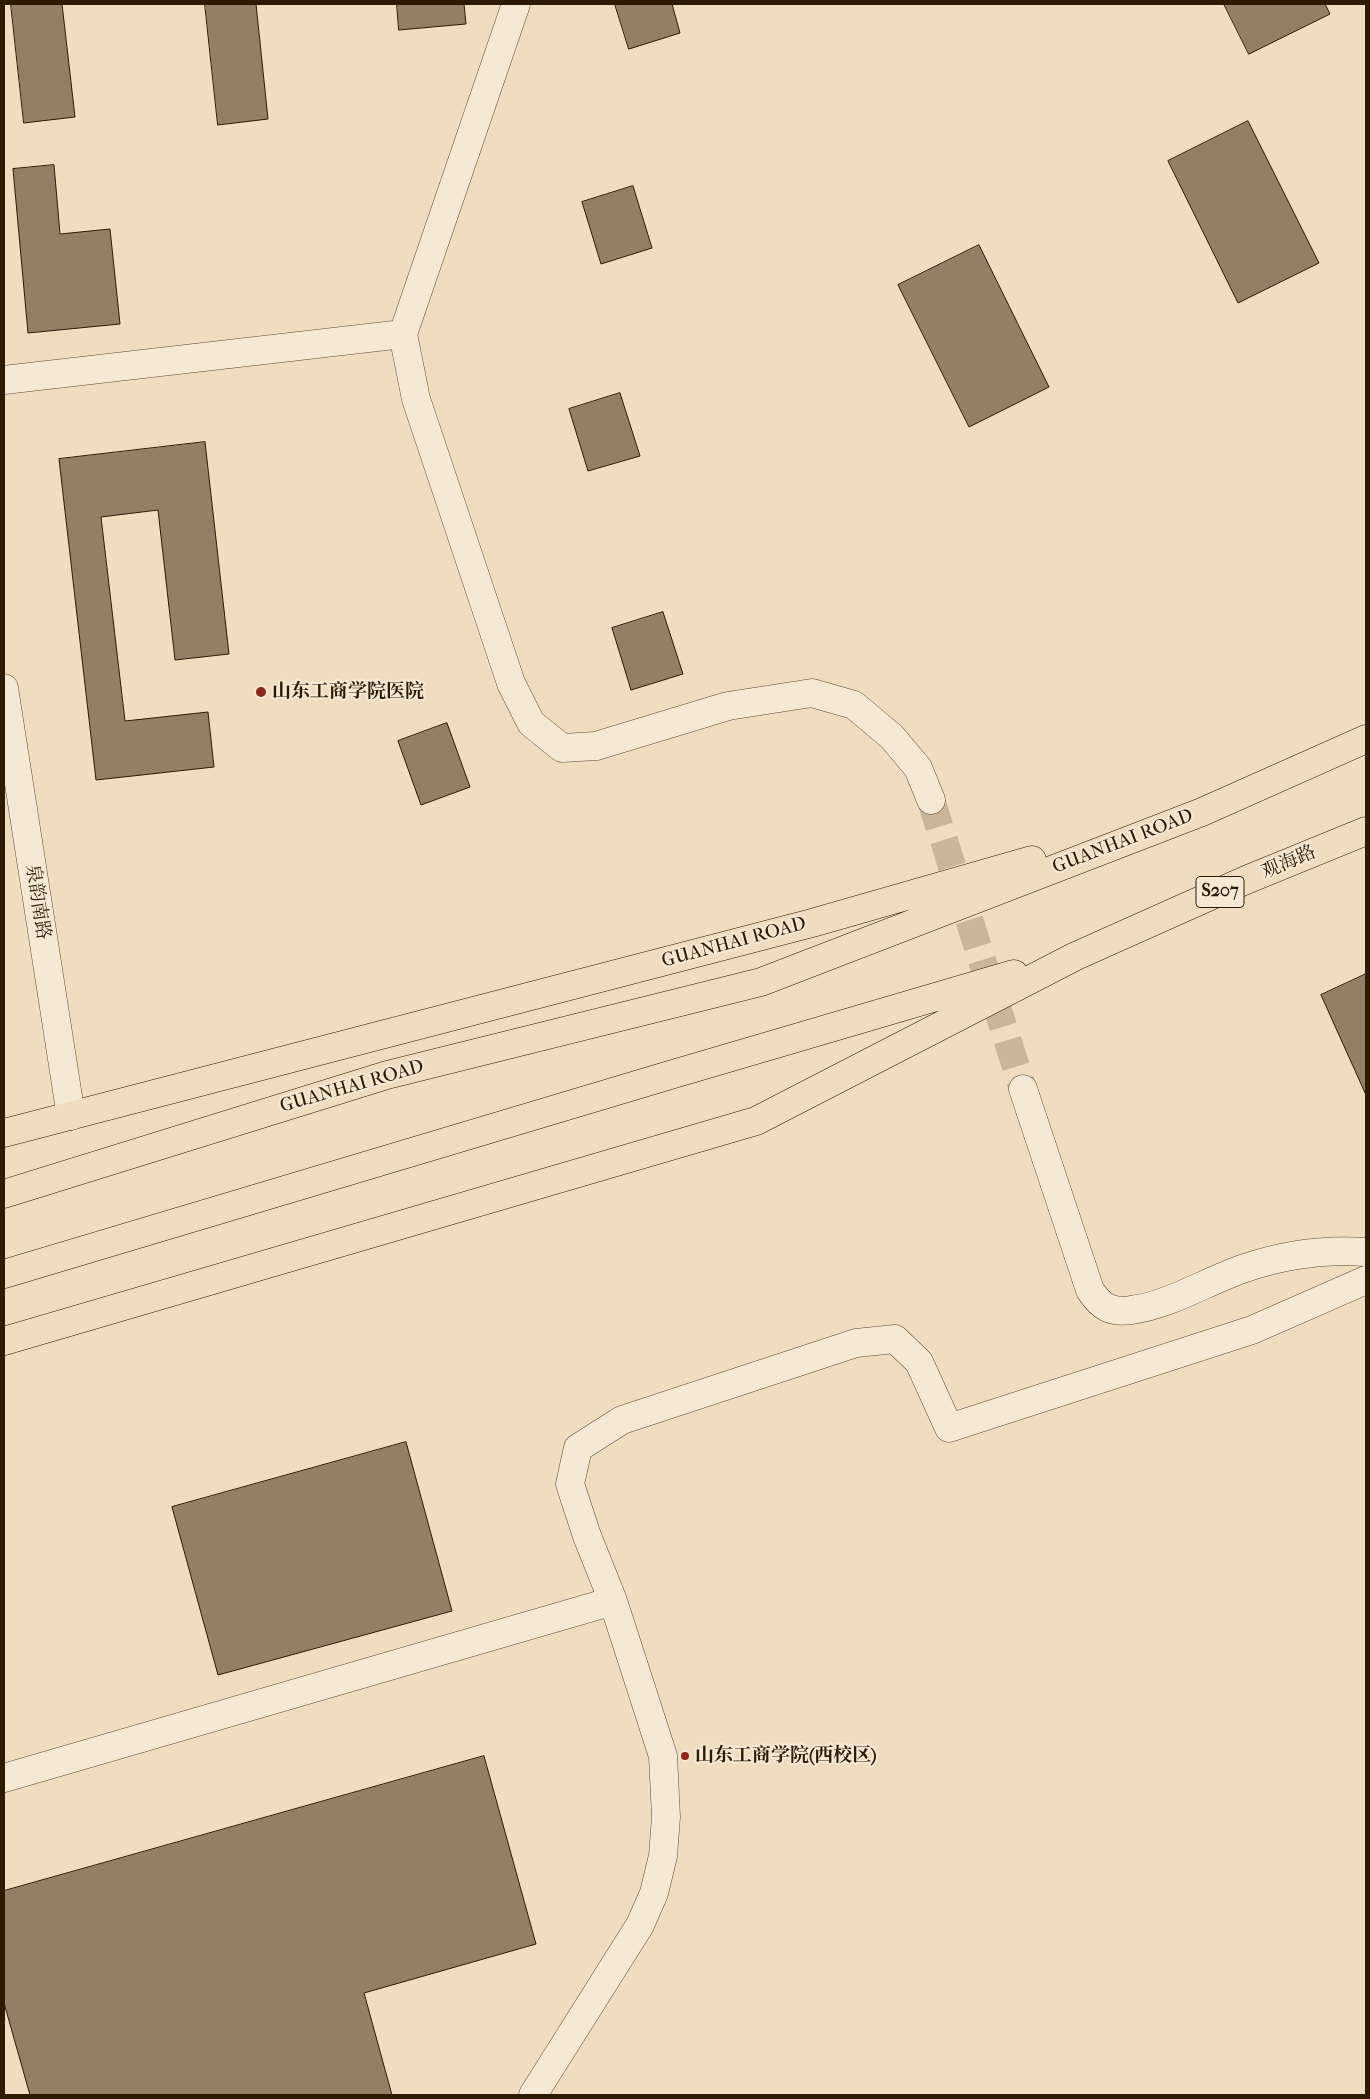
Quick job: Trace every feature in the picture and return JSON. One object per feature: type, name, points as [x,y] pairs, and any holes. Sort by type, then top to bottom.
[{"type":"main road","points":[[1202,812],[1366,739]]},
{"type":"main road","name":"GUANHAI ROAD","points":[[4,1133],[812,922],[1202,812]]},
{"type":"main road","name":"GUANHAI ROAD","points":[[4,1194],[387,1074],[761,982],[1202,812]]},
{"type":"main road","name":"观海路","points":[[1076,956],[1366,830]]},
{"type":"main road","points":[[4,1274],[670,1074],[1076,956]]},
{"type":"main road","name":"S207","points":[[4,1341],[756,1121],[1076,956]]},
{"type":"street","points":[[516,4],[403,334],[416,399],[511,683],[531,724],[562,748],[596,746],[728,706],[812,693],[854,705],[892,737],[918,768],[931,800]]},
{"type":"street","points":[[4,380],[403,334]]},
{"type":"street","name":"泉韵南路","points":[[4,688],[71,1116]]},
{"type":"street","points":[[1023,1089],[1090,1290],[1099,1304],[1112,1310],[1130,1311],[1149,1307],[1243,1268],[1292,1256],[1339,1250],[1366,1252]]},
{"type":"street","points":[[533,2095],[640,1925],[654,1893],[663,1856],[666,1817],[663,1756],[614,1601],[587,1536],[570,1484],[578,1448],[622,1420],[856,1343],[895,1339],[920,1362],[949,1428],[1252,1330],[1366,1280]]},
{"type":"street","points":[[4,1778],[614,1601]]},
{"type":"building","points":[[11,4],[62,4],[75,117],[24,123]]},
{"type":"building","points":[[205,4],[256,4],[268,119],[218,125]]},
{"type":"building","points":[[397,4],[464,4],[466,24],[399,30]]},
{"type":"building","points":[[615,4],[672,4],[680,33],[629,49]]},
{"type":"building","points":[[1224,4],[1325,4],[1330,14],[1249,54]]},
{"type":"building","points":[[1248,121],[1319,263],[1238,303],[1168,161]]},
{"type":"building","points":[[54,165],[60,234],[110,229],[120,324],[28,333],[13,169]]},
{"type":"building","points":[[633,186],[652,248],[601,264],[582,202]]},
{"type":"building","points":[[979,245],[1049,387],[969,427],[898,285]]},
{"type":"building","points":[[620,393],[640,456],[588,471],[569,409]]},
{"type":"building","points":[[205,442],[229,654],[175,660],[158,510],[101,517],[125,721],[208,712],[214,767],[96,780],[59,459]]},
{"type":"building","points":[[663,612],[683,674],[631,690],[612,628]]},
{"type":"building","points":[[447,723],[470,787],[421,805],[398,741]]},
{"type":"building","points":[[1366,974],[1366,1095],[1321,995]]},
{"type":"building","points":[[406,1442],[452,1611],[218,1675],[172,1507]]},
{"type":"building","points":[[484,1756],[536,1944],[364,1993],[392,2095],[30,2095],[4,2003],[4,1891]]},
{"type":"tunnel","points":[[931,800],[1023,1089]]},
{"type":"place","name":"山东工商学院医院","points":[[261,692]]},
{"type":"place","name":"山东工商学院(西校区)","points":[[685,1756]]}]
